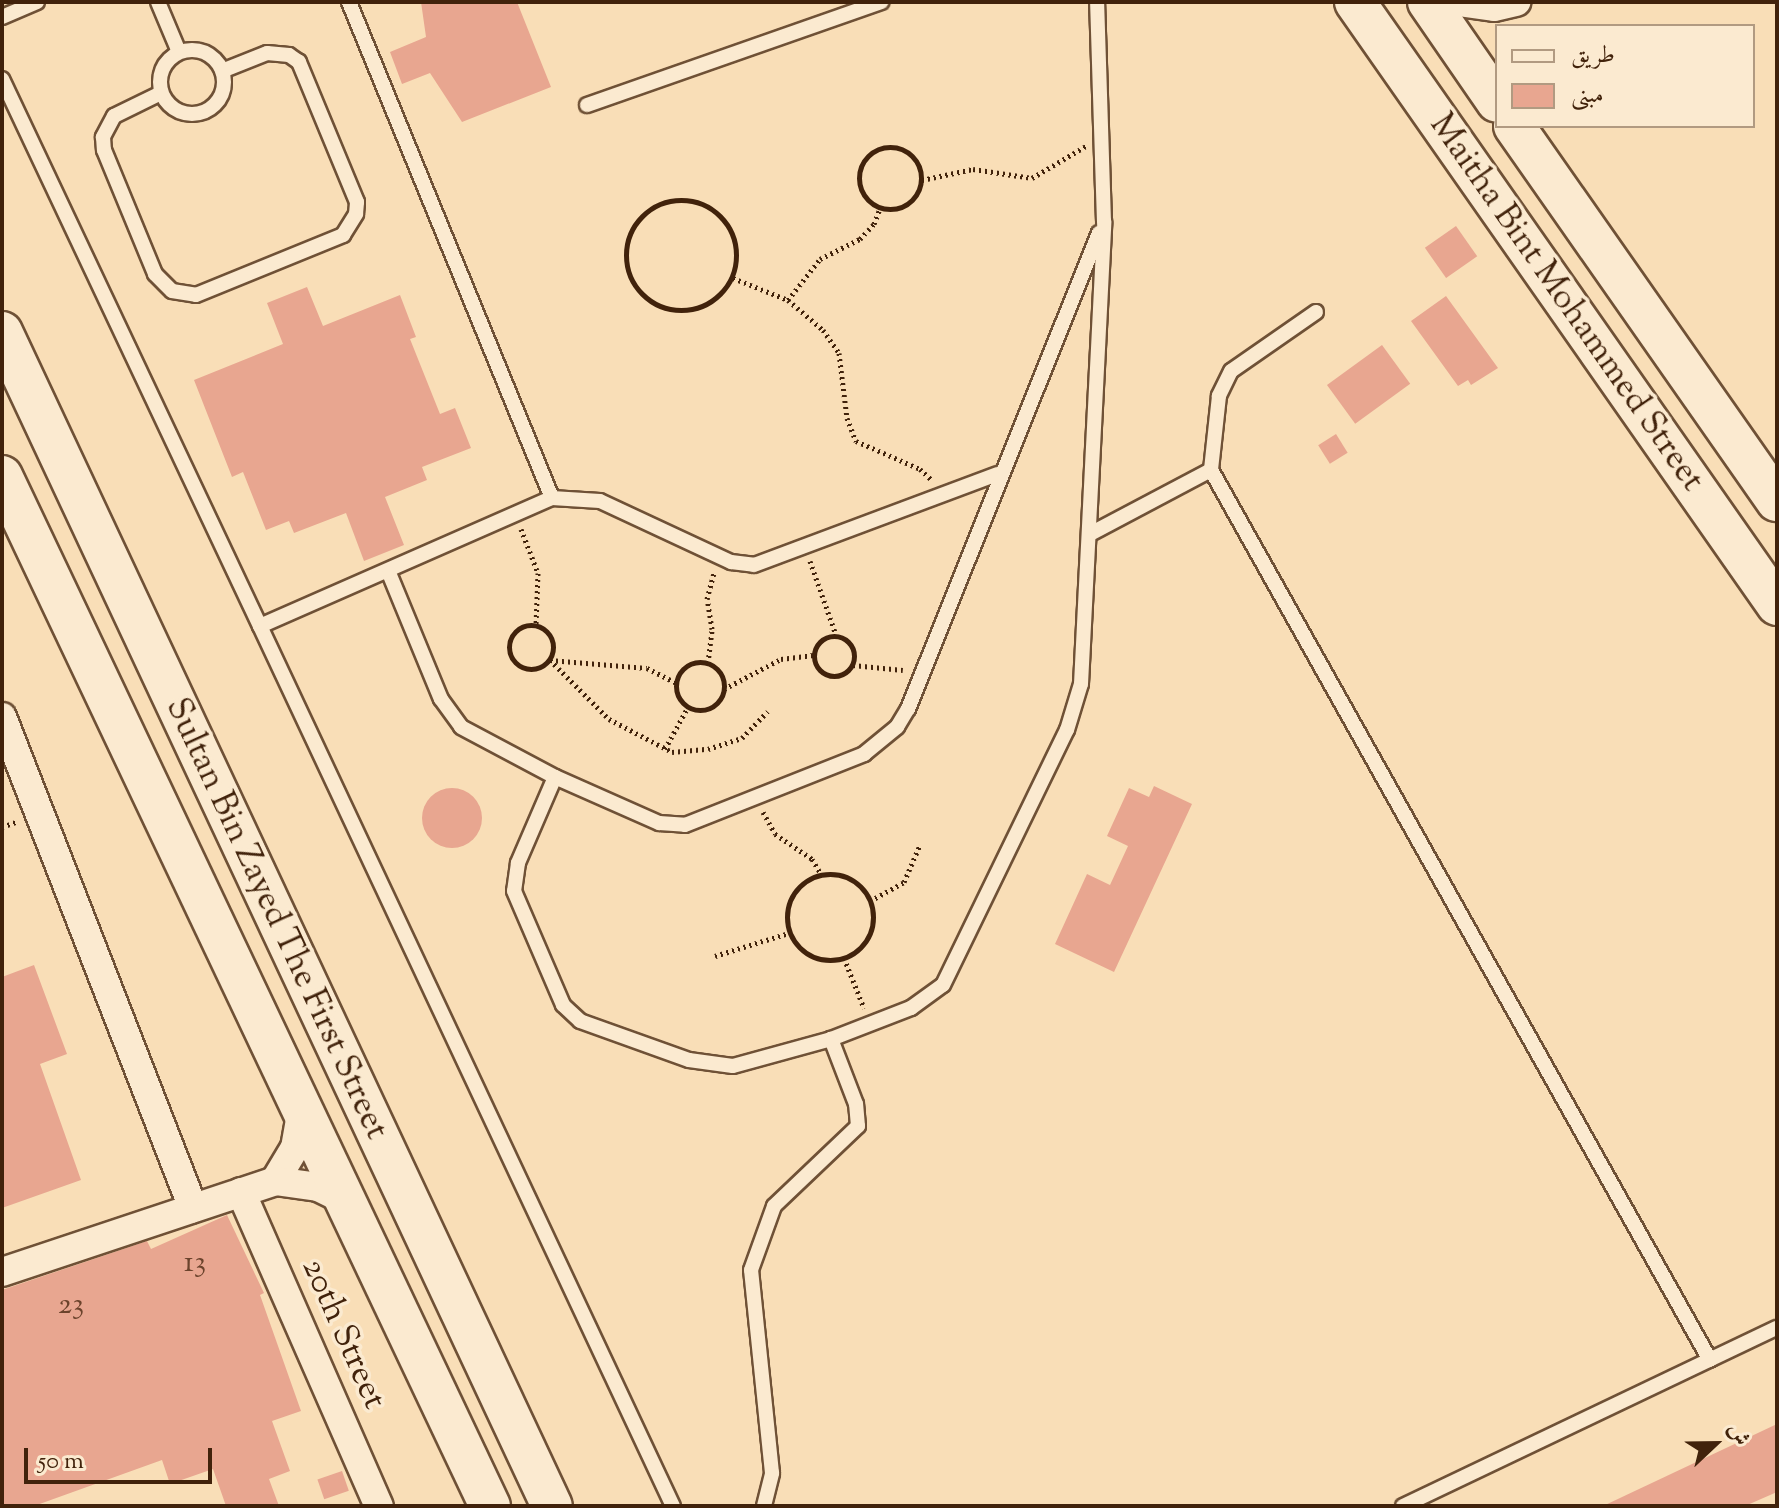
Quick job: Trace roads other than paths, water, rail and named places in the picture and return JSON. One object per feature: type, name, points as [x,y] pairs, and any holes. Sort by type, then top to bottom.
[{"type":"main road","name":"Maitha Bint Mohammed Street","points":[[1355,2],[1777,605]]},
{"type":"main road","name":"Maitha Bint Mohammed Street","points":[[1428,2],[1495,90]]},
{"type":"main road","name":"Maitha Bint Mohammed Street","points":[[1522,128],[1777,501]]},
{"type":"main road","name":"Sultan Bin Zayed The First Street","points":[[2,332],[552,1506]]},
{"type":"main road","name":"Sultan Bin Zayed The First Street","points":[[2,476],[490,1506]]},
{"type":"main road","points":[[158,807],[183,800],[200,807],[254,920],[311,995]]},
{"type":"street","points":[[1458,2],[1494,7],[1519,2]]},
{"type":"street","points":[[1506,24],[1519,2]]},
{"type":"street","points":[[2,717],[193,1208]]},
{"type":"street","points":[[275,1181],[295,1148],[302,1110]]},
{"type":"street","points":[[2,1272],[275,1181],[318,1187],[345,1200]]},
{"type":"street","name":"20th Street","points":[[241,1192],[379,1506]]},
{"type":"lane","points":[[2,17],[37,2]]},
{"type":"lane","points":[[158,2],[179,52]]},
{"type":"lane","points":[[349,2],[552,498]]},
{"type":"lane","points":[[587,105],[881,2]]},
{"type":"lane","points":[[555,777],[518,863],[514,891],[570,1014],[689,1060],[718,1066],[748,1063],[831,1039],[923,1002],[943,985],[1067,730],[1081,684],[1104,222],[1097,2]]},
{"type":"lane","points":[[179,52],[209,55],[222,71],[222,94],[208,111],[175,110],[161,93],[160,74],[179,52]]},
{"type":"lane","points":[[161,93],[114,116],[103,137],[104,150],[155,274],[172,291],[196,295],[343,235],[356,214],[357,202],[299,62],[289,55],[267,53],[222,71]]},
{"type":"lane","points":[[2,79],[673,1506]]},
{"type":"lane","points":[[389,573],[453,719],[555,777],[672,826],[757,797],[864,754],[882,742],[908,709],[998,474],[1104,222]]},
{"type":"lane","points":[[1316,312],[1231,371],[1219,396],[1211,470],[1710,1360]]},
{"type":"lane","points":[[1090,534],[1211,470]]},
{"type":"lane","points":[[260,626],[389,573],[552,498],[576,495],[600,501],[719,556],[754,565],[806,549],[998,474]]},
{"type":"lane","points":[[764,1506],[771,1459],[751,1270],[774,1206],[858,1126],[856,1104],[831,1039]]},
{"type":"lane","points":[[1403,1506],[1777,1328]]}]
